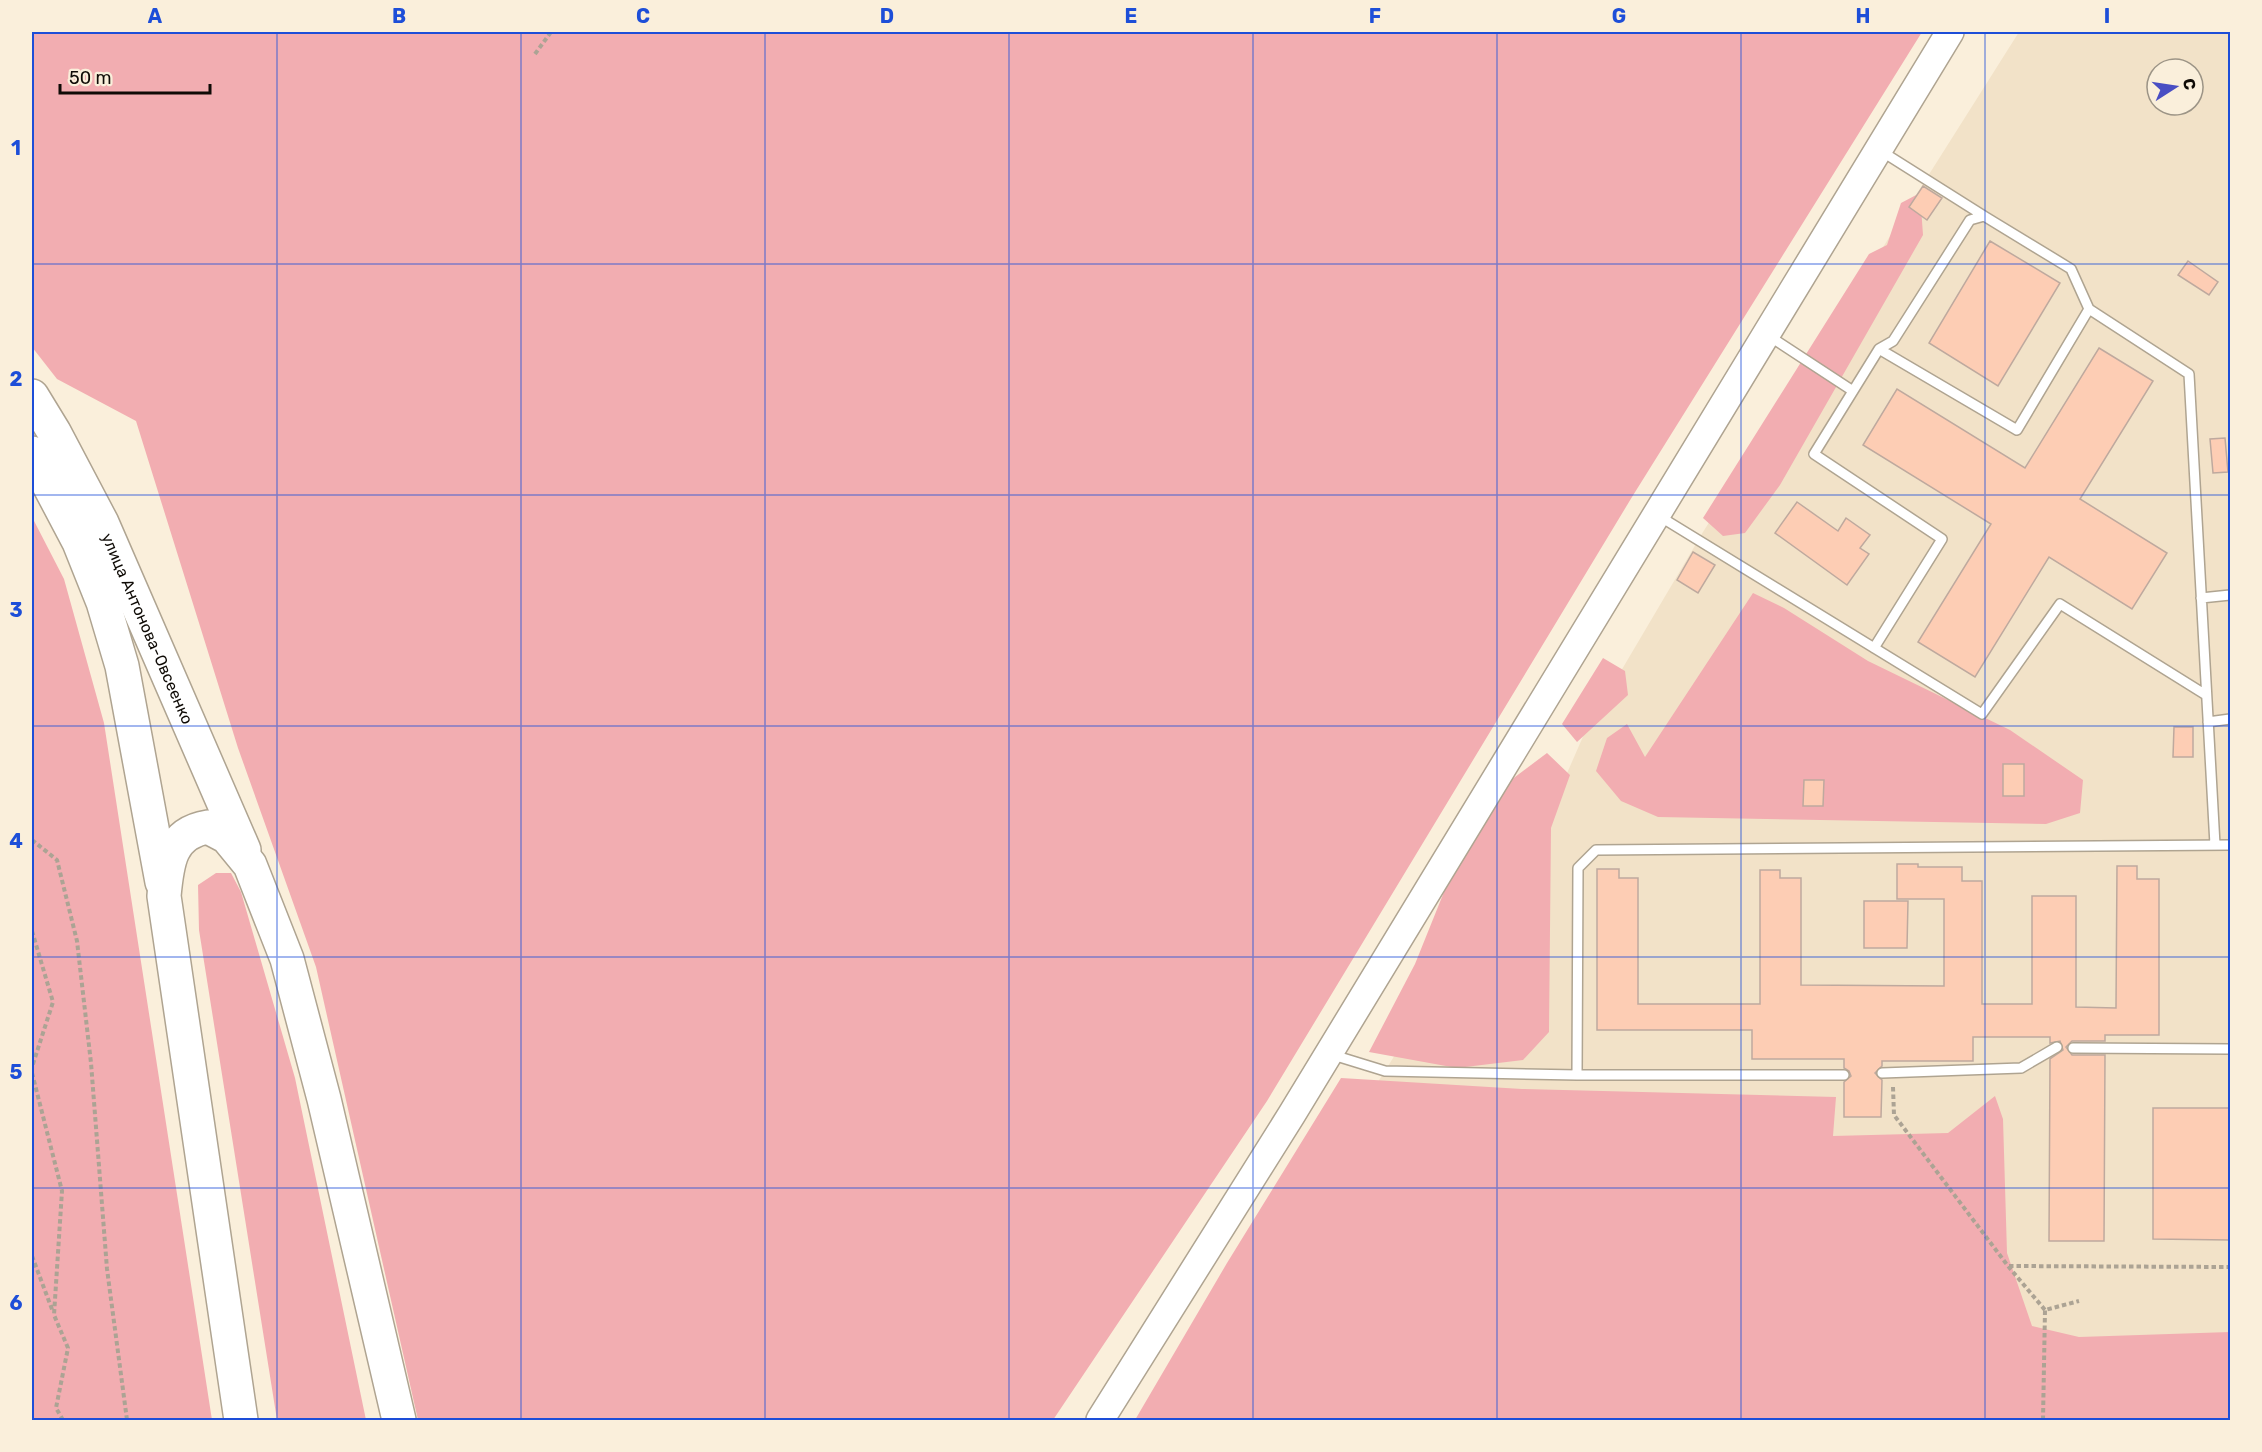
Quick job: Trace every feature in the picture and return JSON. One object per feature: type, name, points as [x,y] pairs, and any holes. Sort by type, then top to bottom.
[{"type":"highway","name":"улица Антонова-Овсеенко","points":[[32,396],[54,432],[102,523],[250,865],[290,969],[324,1099],[399,1420]]},
{"type":"highway","name":"улица Антонова-Овсеенко","points":[[32,453],[79,542],[104,602],[122,666],[164,896],[241,1420]]},
{"type":"highway","points":[[164,896],[172,852],[186,834],[196,829],[208,827],[217,830],[227,837],[250,865]]},
{"type":"street","points":[[1100,1420],[1329,1053],[1950,32]]},
{"type":"lane","points":[[1879,150],[2071,269],[2089,309],[2189,374],[2215,845]]},
{"type":"lane","points":[[1874,648],[1942,539],[1814,454],[1879,349],[1893,341],[1970,220],[1984,216]]},
{"type":"lane","points":[[1879,349],[2017,430],[2089,309]]},
{"type":"lane","points":[[1767,335],[1852,391]]},
{"type":"lane","points":[[1657,515],[1982,714],[2060,604],[2206,695]]},
{"type":"lane","points":[[2201,598],[2230,595]]},
{"type":"lane","points":[[2208,722],[2230,719]]},
{"type":"lane","points":[[1577,1075],[1578,868],[1596,850],[2230,845]]},
{"type":"lane","points":[[1882,1073],[2021,1068],[2057,1047]]},
{"type":"lane","points":[[2073,1048],[2230,1049]]},
{"type":"lane","points":[[1329,1053],[1385,1071],[1577,1075],[1844,1075]]},
{"type":"path","points":[[535,54],[551,32]]},
{"type":"path","points":[[32,840],[57,860],[77,941],[91,1063],[107,1269],[127,1420]]},
{"type":"path","points":[[32,931],[52,1002],[32,1067]]},
{"type":"path","points":[[32,1073],[62,1191],[54,1315]]},
{"type":"path","points":[[1893,1073],[1894,1115],[2008,1266],[2045,1310],[2043,1420]]},
{"type":"path","points":[[32,1256],[68,1348],[56,1408],[63,1420]]},
{"type":"path","points":[[2008,1266],[2230,1267]]},
{"type":"path","points":[[32,1272],[37,1272]]},
{"type":"path","points":[[2045,1310],[2079,1301]]},
{"type":"shaded area","points":[[32,32],[1922,32],[1632,497],[1267,1101],[1053,1420],[418,1420],[316,967],[238,748],[136,421],[57,379],[32,347]]},
{"type":"shaded area","points":[[2019,32],[2230,32],[2230,1420],[1158,1420],[1385,1071],[1561,787],[1585,732],[1703,532]]},
{"type":"shaded area","points":[[1920,193],[1923,235],[1780,485],[1745,533],[1723,536],[1703,518],[1869,254],[1887,245],[1901,203]]},
{"type":"shaded area","points":[[32,517],[64,579],[104,723],[212,1420],[32,1420]]},
{"type":"shaded area","points":[[1753,593],[1784,608],[1868,661],[2010,730],[2083,780],[2080,813],[2046,824],[1658,817],[1621,801],[1596,771],[1607,738],[1627,724],[1645,757]]},
{"type":"shaded area","points":[[1603,658],[1625,671],[1628,695],[1577,742],[1562,724]]},
{"type":"shaded area","points":[[1547,753],[1570,775],[1551,828],[1549,1032],[1523,1060],[1457,1068],[1369,1052],[1415,964],[1446,887],[1507,783]]},
{"type":"shaded area","points":[[216,873],[231,873],[241,892],[295,1078],[366,1420],[277,1420],[199,930],[198,885]]},
{"type":"shaded area","points":[[1341,1078],[1522,1089],[1836,1097],[1833,1136],[1948,1133],[1995,1096],[2003,1119],[2007,1253],[2032,1326],[2079,1337],[2230,1332],[2230,1420],[1135,1420],[1227,1263]]},
{"type":"building","points":[[1923,186],[1942,198],[1927,220],[1909,207]]},
{"type":"building","points":[[1990,241],[2060,283],[1998,386],[1929,343]]},
{"type":"building","points":[[2188,261],[2218,282],[2209,295],[2178,275]]},
{"type":"building","points":[[2099,348],[2153,381],[2080,499],[2167,553],[2132,609],[2049,557],[1975,677],[1918,642],[1991,524],[1863,445],[1897,389],[2025,468]]},
{"type":"building","points":[[2225,438],[2228,472],[2213,473],[2210,439]]},
{"type":"building","points":[[1797,502],[1838,531],[1846,518],[1870,535],[1860,548],[1869,554],[1847,585],[1775,533]]},
{"type":"building","points":[[1693,552],[1715,565],[1698,593],[1677,580]]},
{"type":"building","points":[[2174,727],[2193,727],[2193,757],[2173,757]]},
{"type":"building","points":[[2003,764],[2024,764],[2024,796],[2003,796]]},
{"type":"building","points":[[1804,780],[1824,780],[1823,806],[1803,806]]},
{"type":"building","points":[[1897,864],[1918,864],[1918,867],[1962,867],[1962,881],[1982,881],[1982,1004],[2032,1004],[2032,896],[2076,896],[2076,1007],[2116,1008],[2117,866],[2137,866],[2137,879],[2159,879],[2159,1035],[2105,1035],[2105,1041],[2072,1041],[2066,1047],[2072,1055],[2105,1055],[2104,1241],[2049,1241],[2050,1059],[2063,1050],[2060,1041],[2050,1043],[2050,1037],[1973,1037],[1973,1061],[1882,1061],[1882,1066],[1875,1073],[1882,1080],[1881,1117],[1844,1117],[1844,1082],[1851,1076],[1844,1068],[1844,1059],[1752,1059],[1752,1030],[1597,1030],[1597,869],[1619,869],[1619,878],[1638,878],[1638,1004],[1760,1004],[1760,870],[1780,870],[1780,878],[1801,878],[1801,985],[1944,986],[1944,899],[1897,899]]},
{"type":"building","points":[[1864,901],[1908,901],[1907,948],[1864,948]]},
{"type":"building","points":[[2153,1108],[2230,1108],[2230,1240],[2153,1239]]}]
